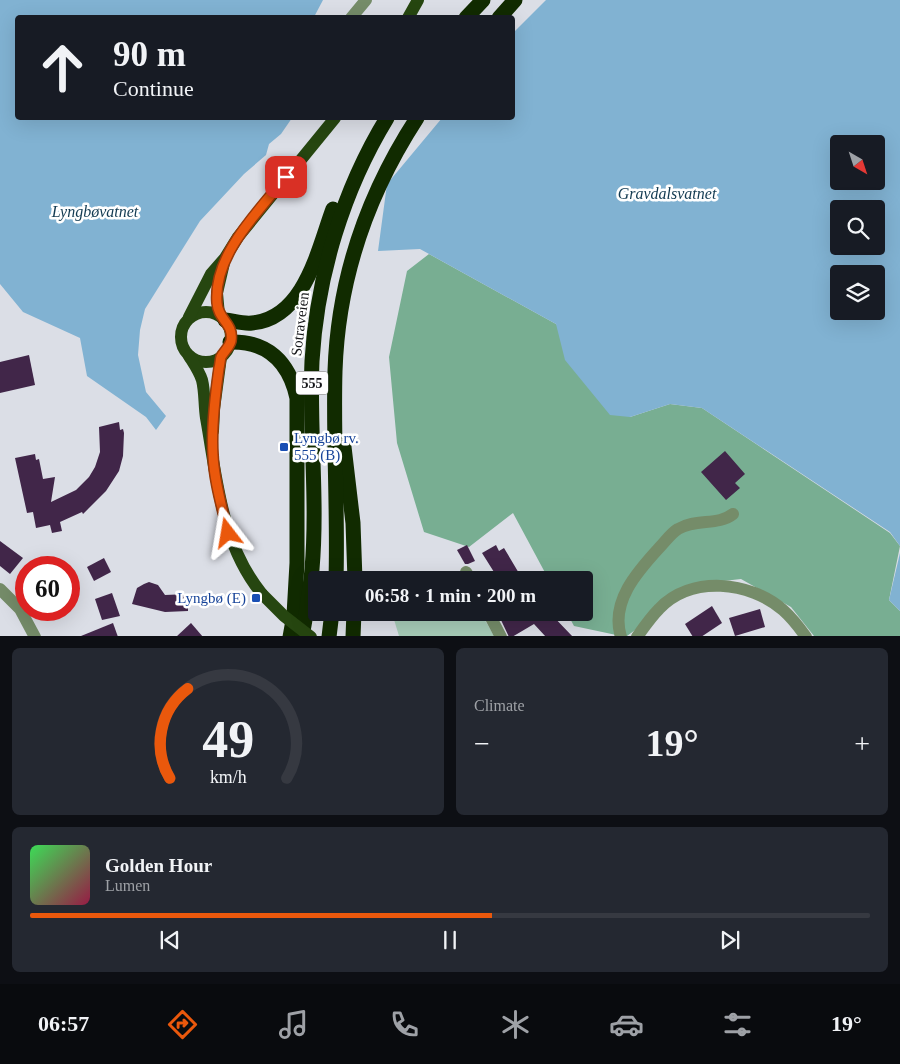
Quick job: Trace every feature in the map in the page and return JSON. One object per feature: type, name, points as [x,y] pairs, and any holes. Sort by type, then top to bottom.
[{"type":"highway","points":[[469,15],[483,0]]},
{"type":"highway","points":[[502,15],[515,0]]},
{"type":"highway","name":"Sotraveien","points":[[302,636],[308,607],[312,569],[314,506],[312,363],[314,332],[326,266],[339,222],[355,179],[386,120]]},
{"type":"highway","name":"555","points":[[336,571],[336,371],[343,299],[360,233],[376,192],[392,158],[415,120]]},
{"type":"highway","name":"555","points":[[222,317],[250,323],[261,321],[281,310],[299,293],[313,266],[346,175],[374,140]]},
{"type":"highway","name":"555","points":[[230,342],[251,343],[268,350],[276,357],[290,376],[297,398],[296,563],[294,615],[290,636]]},
{"type":"highway","name":"555","points":[[336,371],[353,523],[355,571]]},
{"type":"highway","points":[[328,636],[330,621]]},
{"type":"highway","points":[[353,636],[354,621]]},
{"type":"main road","points":[[410,15],[418,0]]},
{"type":"main road","points":[[311,636],[284,616],[262,594],[248,576],[234,548],[215,477],[202,380],[184,350],[180,341],[180,332],[212,274],[238,237],[333,120]]},
{"type":"main road","points":[[189,356],[205,362],[214,361],[227,350],[230,342],[231,334],[222,317],[217,293],[225,258]]},
{"type":"main road","points":[[189,317],[197,312],[206,311],[222,317]]},
{"type":"main road","points":[[212,454],[214,409],[221,357]]},
{"type":"street","points":[[354,15],[366,0]]},
{"type":"street","points":[[620,636],[618,624],[620,603],[624,593],[651,558],[678,529],[706,520],[726,519],[733,514]]},
{"type":"street","points":[[638,636],[660,608],[674,598],[691,589],[710,586],[744,590],[767,599],[782,609],[806,636]]},
{"type":"street","points":[[0,589],[20,609],[35,636]]},
{"type":"street","points":[[493,621],[501,636]]},
{"type":"green space","points":[[429,254],[556,324],[630,417],[670,404],[702,408],[890,533],[900,546],[889,600],[900,611],[900,636],[814,636],[791,607],[741,579],[697,584],[627,636],[574,626],[571,621],[593,621],[593,571],[544,571],[513,513],[469,547],[424,532],[397,443],[389,357],[407,271]]},
{"type":"green space","points":[[394,621],[486,621],[494,636],[399,636]]},
{"type":"water","name":"Lyngbøvatnet","points":[[0,0],[323,0],[315,15],[15,15],[15,120],[291,120],[281,134],[269,144],[266,155],[244,174],[200,221],[145,309],[140,330],[138,355],[146,392],[166,416],[156,430],[146,417],[87,376],[80,338],[23,312],[0,284]]},
{"type":"water","name":"Gravdalsvatnet","points":[[546,0],[900,0],[900,546],[890,532],[702,408],[670,404],[630,417],[610,415],[565,360],[556,324],[420,249],[378,251],[387,184],[440,120],[515,120],[515,31]]},
{"type":"water","points":[[900,553],[900,611],[889,600]]},
{"type":"building","points":[[29,355],[35,385],[0,393],[0,362]]},
{"type":"building","points":[[119,422],[120,430],[123,429],[124,433],[123,456],[119,471],[106,491],[83,514],[82,512],[60,522],[62,531],[52,533],[50,525],[36,528],[33,512],[27,513],[15,458],[35,454],[36,460],[39,459],[43,479],[55,477],[51,502],[76,490],[89,477],[100,452],[99,427]]},
{"type":"building","points":[[725,451],[745,474],[735,483],[740,488],[726,500],[701,472]]},
{"type":"building","points":[[0,541],[20,556],[15,556],[15,568],[10,574],[0,566]]},
{"type":"building","points":[[467,545],[475,561],[465,564],[457,550]]},
{"type":"building","points":[[496,545],[499,551],[504,548],[518,571],[493,571],[482,553]]},
{"type":"building","points":[[104,558],[111,572],[94,581],[87,567]]},
{"type":"building","points":[[149,582],[158,585],[165,595],[188,594],[188,611],[165,612],[132,604],[137,588]]},
{"type":"building","points":[[112,593],[120,616],[102,620],[95,599]]},
{"type":"building","points":[[712,606],[722,623],[702,636],[692,636],[685,624]]},
{"type":"building","points":[[760,609],[765,627],[735,636],[729,618]]},
{"type":"building","points":[[501,621],[558,621],[572,636],[545,636],[534,624],[514,636],[509,636]]},
{"type":"building","points":[[113,623],[118,636],[81,636]]},
{"type":"building","points":[[191,623],[202,636],[177,636]]},
{"type":"place","name":"Lyngbø rv. 555 (B)","points":[[284,447]]},
{"type":"place","name":"Lyngbø (E)","points":[[256,598]]},
{"type":"route","points":[[228,533],[215,477],[212,454],[214,409],[219,367],[221,357],[227,350],[230,342],[231,334],[229,326],[219,315],[217,293],[225,258],[238,237],[286,177]]}]
